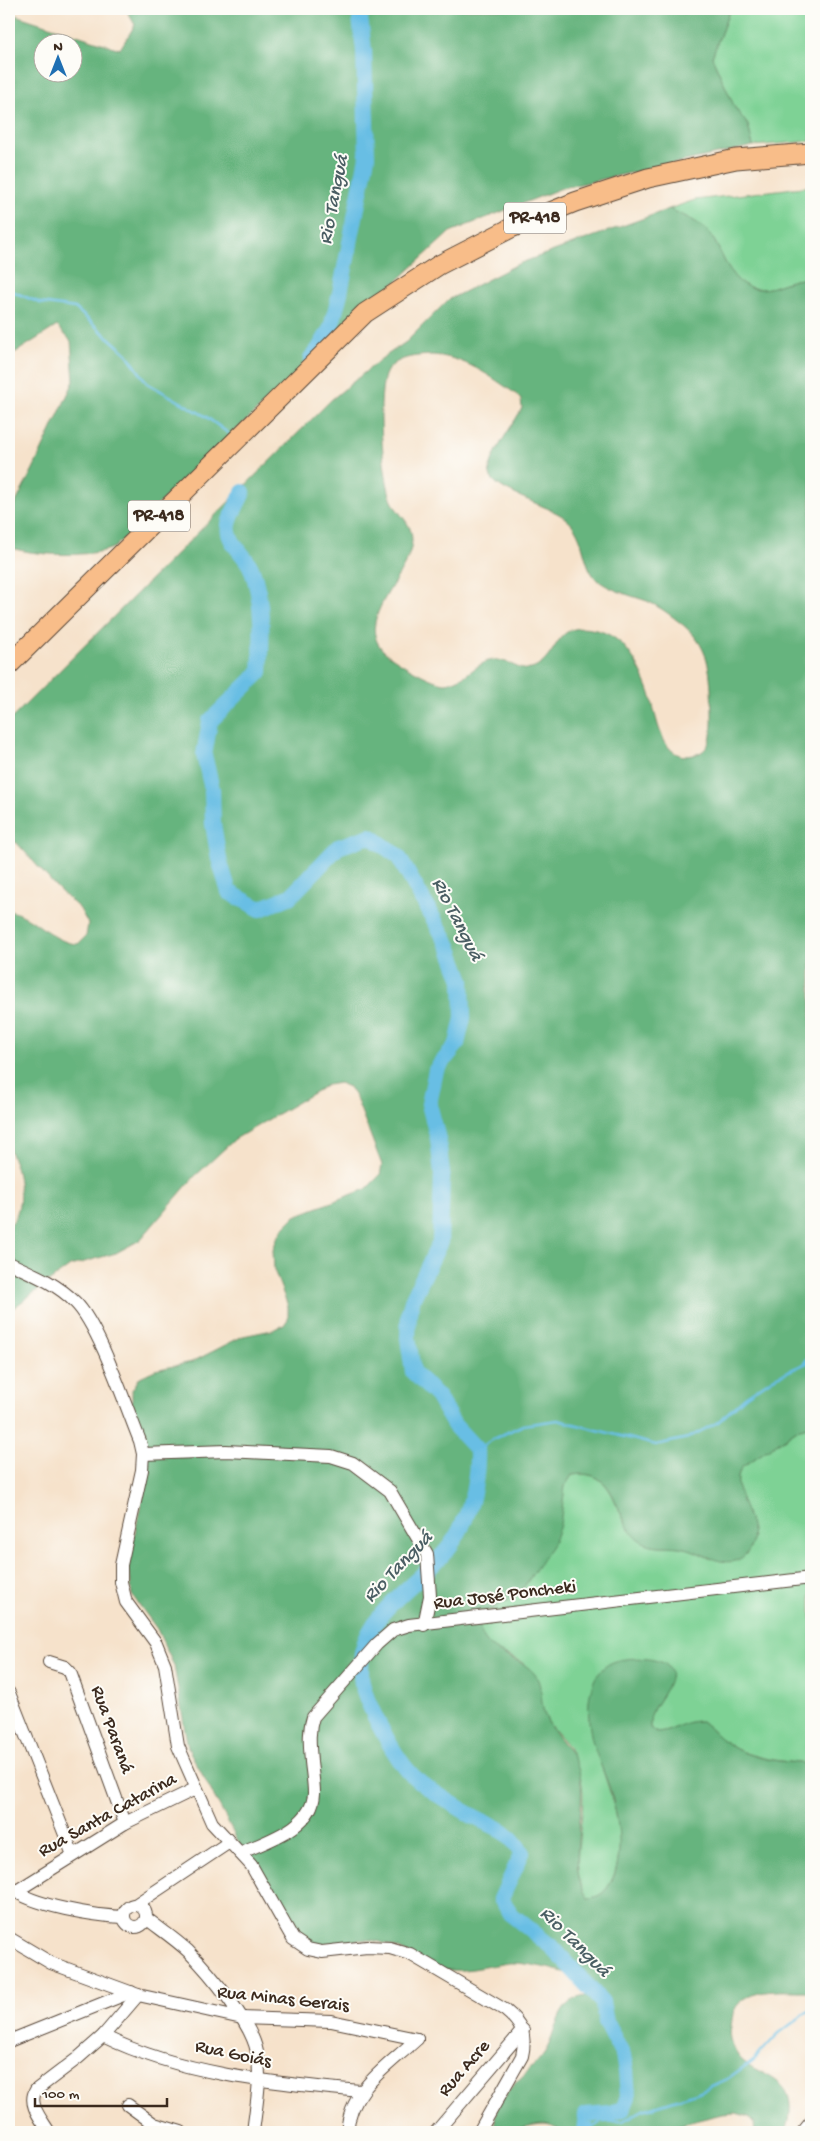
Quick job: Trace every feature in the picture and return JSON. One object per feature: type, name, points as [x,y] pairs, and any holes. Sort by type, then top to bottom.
[{"type":"highway","name":"PR-418","points":[[9,665],[365,314],[439,265],[510,228],[575,202],[648,178],[736,158],[811,153]]},
{"type":"street","points":[[9,1263],[48,1280],[76,1303],[93,1329],[140,1442],[143,1454],[134,1508],[121,1564],[121,1582],[126,1602],[156,1643],[165,1665],[178,1746],[195,1789],[212,1823],[228,1844],[251,1865],[293,1939],[308,1949],[322,1952],[368,1947],[390,1948],[410,1954],[505,2010],[516,2019],[523,2030],[525,2043],[522,2056],[479,2132]]},
{"type":"street","name":"Rua José Poncheki","points":[[143,1454],[226,1451],[331,1456],[353,1463],[390,1492],[427,1554],[430,1596],[424,1624],[811,1578]]},
{"type":"street","points":[[240,1853],[278,1836],[302,1820],[311,1807],[314,1794],[309,1729],[314,1717],[377,1644],[393,1630],[409,1625],[424,1624]]},
{"type":"street","name":"Rua Paraná","points":[[49,1662],[65,1667],[70,1672],[125,1823]]},
{"type":"street","points":[[9,1693],[73,1855]]},
{"type":"street","name":"Rua Santa Catarina","points":[[12,1889],[125,1823],[195,1789]]},
{"type":"street","points":[[135,1905],[145,1910],[146,1918],[142,1924],[134,1927],[127,1924],[124,1917],[128,1907],[135,1905],[228,1844]]},
{"type":"street","points":[[12,1889],[55,1907],[99,1916],[124,1917]]},
{"type":"street","points":[[146,1918],[187,1950],[242,2018],[256,2047],[258,2081],[253,2132]]},
{"type":"street","name":"Rua Minas Gerais","points":[[9,1938],[51,1963],[134,1994],[242,2018],[331,2021],[417,2040],[361,2091]]},
{"type":"street","points":[[49,2132],[32,2104],[32,2096],[36,2090],[103,2036],[134,1994]]},
{"type":"street","points":[[9,2041],[134,1994]]},
{"type":"street","name":"Rua Acre","points":[[436,2132],[523,2030]]},
{"type":"street","name":"Rua Goiás","points":[[103,2036],[129,2049],[258,2081],[361,2091]]},
{"type":"street","points":[[347,2132],[352,2108],[361,2091]]},
{"type":"street","points":[[128,2105],[154,2124],[182,2132]]},
{"type":"street","points":[[803,2132],[811,2122]]},
{"type":"green space","points":[[126,9],[730,9],[712,57],[735,108],[748,125],[753,146],[562,188],[450,232],[195,468],[115,547],[105,551],[78,554],[47,554],[19,550],[9,547],[9,516],[74,381],[71,341],[57,326],[16,352],[9,353],[9,13],[68,32],[32,32],[32,82],[82,82],[82,37],[120,49],[135,25]]},
{"type":"green space","points":[[730,9],[811,9],[811,141],[753,146],[748,125],[735,108],[712,57]]},
{"type":"green space","points":[[811,186],[811,279],[796,280],[765,289],[748,286],[740,282],[733,275],[708,232],[695,221],[669,209],[695,200]]},
{"type":"green space","points":[[669,209],[695,221],[704,228],[714,240],[733,275],[740,282],[748,286],[765,289],[796,280],[811,279],[811,1425],[800,1428],[742,1467],[738,1477],[738,1488],[753,1534],[752,1544],[746,1554],[731,1562],[716,1560],[685,1548],[643,1542],[629,1528],[606,1485],[598,1478],[587,1474],[572,1475],[565,1486],[560,1525],[553,1544],[521,1591],[511,1599],[488,1611],[479,1625],[483,1636],[494,1650],[526,1666],[537,1677],[547,1721],[576,1763],[581,1786],[577,1854],[578,1870],[581,1885],[588,1898],[599,1895],[609,1885],[615,1873],[619,1852],[615,1810],[609,1787],[595,1750],[590,1727],[589,1701],[591,1688],[603,1668],[613,1662],[630,1658],[655,1660],[668,1666],[670,1678],[668,1685],[653,1710],[650,1719],[650,1728],[657,1733],[694,1721],[701,1721],[724,1742],[747,1754],[768,1759],[811,1764],[811,1991],[768,1992],[748,1997],[734,2011],[730,2031],[732,2045],[740,2058],[748,2065],[772,2078],[786,2091],[790,2101],[790,2117],[786,2132],[755,2132],[754,2122],[750,2117],[736,2113],[722,2114],[651,2132],[561,2132],[555,2127],[542,2124],[513,2130],[506,2130],[495,2126],[499,2104],[505,2094],[545,2052],[565,2007],[577,1998],[595,1993],[598,1990],[595,1983],[552,1969],[518,1963],[464,1970],[449,1970],[429,1964],[390,1945],[370,1940],[317,1944],[299,1939],[257,1876],[188,1748],[174,1666],[157,1629],[132,1595],[129,1562],[146,1480],[147,1446],[146,1437],[132,1404],[132,1390],[140,1377],[155,1370],[192,1362],[243,1336],[272,1330],[284,1325],[288,1319],[288,1306],[274,1270],[273,1250],[277,1238],[295,1216],[366,1189],[380,1175],[382,1165],[356,1098],[349,1087],[339,1083],[327,1085],[235,1139],[194,1177],[140,1240],[116,1253],[70,1266],[9,1311],[9,1226],[17,1214],[20,1190],[18,1174],[9,1145],[14,1098],[9,1081],[9,911],[27,918],[59,939],[78,944],[86,936],[88,924],[80,909],[57,888],[17,843],[9,839],[9,721],[331,400],[381,359],[406,342],[448,300],[518,264]],"holes":[[[426,355],[455,359],[477,368],[516,394],[521,400],[522,408],[492,460],[490,475],[494,481],[501,487],[548,508],[565,518],[577,533],[589,568],[600,582],[617,591],[659,607],[689,630],[697,640],[707,661],[711,684],[711,736],[707,747],[703,751],[684,756],[674,752],[667,745],[661,734],[648,688],[640,669],[622,644],[606,633],[583,628],[573,629],[565,633],[545,660],[533,669],[522,669],[502,661],[492,660],[483,663],[460,678],[446,683],[424,676],[397,661],[385,652],[376,639],[375,626],[378,611],[410,553],[412,539],[410,528],[392,501],[386,474],[381,415],[383,381],[387,371],[396,362]]]},
{"type":"green space","points":[[811,1425],[811,1764],[768,1759],[746,1753],[724,1742],[701,1721],[694,1721],[657,1733],[650,1728],[650,1718],[671,1676],[591,1733],[614,1807],[620,1845],[617,1864],[611,1882],[599,1896],[588,1898],[581,1885],[578,1871],[583,1793],[581,1779],[575,1763],[568,1747],[546,1718],[538,1684],[533,1674],[521,1662],[493,1649],[487,1644],[482,1636],[479,1625],[489,1613],[514,1596],[527,1583],[540,1558],[553,1526],[565,1486],[572,1475],[587,1475],[598,1479],[606,1486],[629,1529],[644,1542],[686,1548],[711,1559],[751,1527],[738,1489],[739,1474],[742,1467],[800,1428]]},
{"type":"waterway","name":"Rio Tanguá","points":[[311,358],[331,328],[340,293],[367,157],[364,51],[359,9]]},
{"type":"waterway","points":[[9,290],[40,303],[75,308],[127,354],[147,383],[205,416],[228,433]]},
{"type":"waterway","name":"Rio Tanguá","points":[[243,492],[231,516],[229,530],[233,542],[251,568],[258,593],[261,633],[260,672],[210,721],[204,755],[212,789],[213,824],[219,859],[229,892],[260,909],[291,896],[338,847],[370,836],[398,856],[449,946],[462,980],[463,1018],[457,1044],[436,1070],[429,1104],[438,1139],[442,1173],[440,1242],[413,1298],[409,1312],[408,1338],[413,1372],[437,1396],[454,1425],[477,1450],[476,1475],[468,1512],[450,1546],[427,1571],[387,1608],[367,1637],[362,1653],[362,1683],[383,1732],[413,1776],[425,1786],[475,1818],[497,1827],[515,1843],[522,1853],[501,1899],[512,1915],[553,1948],[602,2002],[606,2022],[623,2056],[628,2097],[623,2109],[610,2113],[586,2115],[584,2132]]},
{"type":"waterway","points":[[804,1363],[811,1354]]},
{"type":"waterway","points":[[477,1450],[493,1439],[523,1425],[558,1420],[656,1445],[688,1438],[718,1422],[745,1397],[773,1378],[811,1361]]},
{"type":"waterway","points":[[586,2132],[601,2122],[623,2121],[643,2110],[696,2093],[727,2079],[755,2059],[778,2034],[811,2009]]}]
